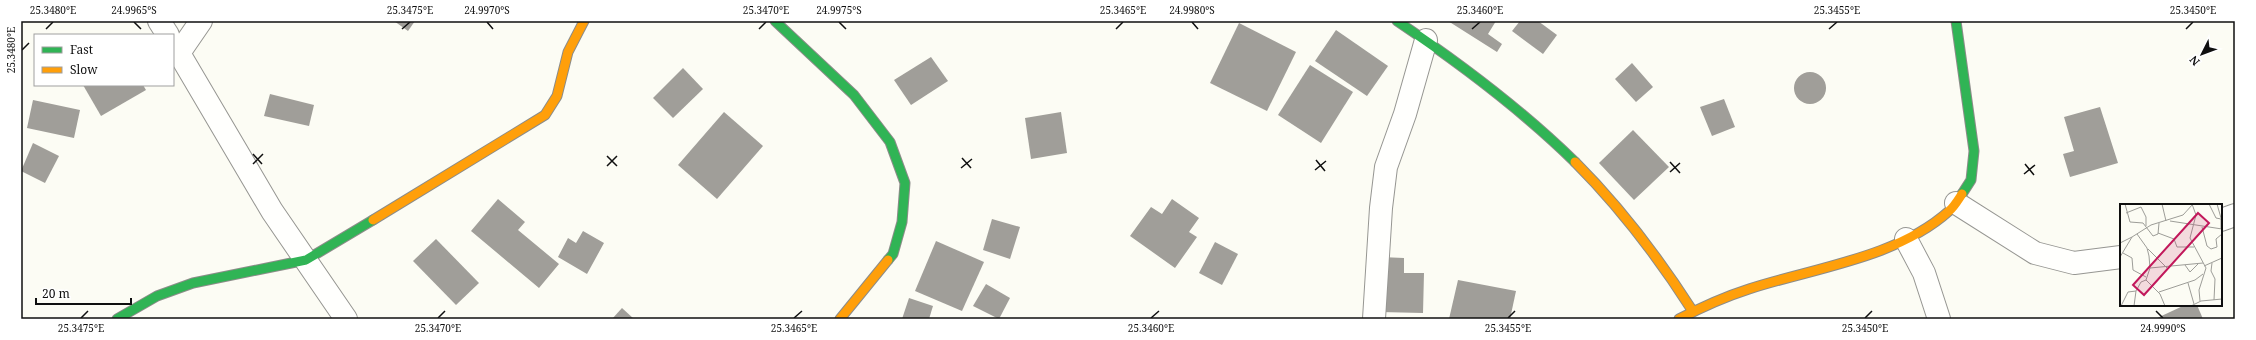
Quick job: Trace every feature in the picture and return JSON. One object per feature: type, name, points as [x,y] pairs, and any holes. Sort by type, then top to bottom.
[{"type":"street","points":[[159,21],[167,34]]},
{"type":"street","points":[[174,43],[201,21]]},
{"type":"street","points":[[117,319],[157,296],[193,283],[306,260],[545,115],[555,103],[565,62],[574,36],[584,21]]},
{"type":"street","points":[[775,21],[854,95],[890,142],[905,183],[902,222],[893,254],[840,319]]},
{"type":"street","points":[[1397,21],[1426,40],[1503,96],[1571,157],[1643,238],[1670,275],[1692,310]]},
{"type":"street","points":[[1679,319],[1692,310],[1730,296],[1890,247],[1942,218],[1956,203],[1970,183],[1974,157],[1969,96],[1956,21]]},
{"type":"street","points":[[1374,319],[1386,167],[1405,114],[1426,40]]},
{"type":"street","points":[[174,46],[272,210],[346,319]]},
{"type":"street","points":[[1956,203],[2035,253],[2074,263],[2120,257]]},
{"type":"street","points":[[2222,220],[2235,215]]},
{"type":"street","points":[[1906,239],[1924,273],[1940,319]]},
{"type":"building","points":[[394,21],[415,21],[408,31]]},
{"type":"building","points":[[1448,21],[1496,21],[1488,34],[1502,44],[1497,52]]},
{"type":"building","points":[[1520,21],[1538,21],[1557,35],[1543,54],[1512,31]]},
{"type":"building","points":[[1239,23],[1296,52],[1267,111],[1210,83]]},
{"type":"building","points":[[1336,30],[1388,66],[1367,96],[1315,61]]},
{"type":"building","points":[[931,57],[948,81],[911,105],[894,80]]},
{"type":"building","points":[[1632,63],[1653,87],[1636,102],[1615,79]]},
{"type":"building","points":[[1310,65],[1353,92],[1321,143],[1278,115]]},
{"type":"building","points":[[683,68],[703,89],[673,118],[653,98]]},
{"type":"building","points":[[1807,72],[1813,72],[1823,79],[1826,88],[1825,94],[1819,101],[1813,104],[1807,104],[1797,97],[1794,91],[1794,85],[1801,75]]},
{"type":"building","points":[[84,86],[144,86],[146,90],[101,116]]},
{"type":"building","points":[[270,94],[314,105],[309,126],[264,116]]},
{"type":"building","points":[[1724,99],[1735,127],[1712,136],[1700,107]]},
{"type":"building","points":[[33,100],[80,110],[74,138],[27,128]]},
{"type":"building","points":[[2100,107],[2118,163],[2070,177],[2063,154],[2074,151],[2064,117]]},
{"type":"building","points":[[724,112],[763,146],[717,199],[678,165]]},
{"type":"building","points":[[1061,112],[1067,153],[1031,159],[1025,118]]},
{"type":"building","points":[[1633,130],[1669,167],[1634,200],[1599,163]]},
{"type":"building","points":[[33,143],[59,156],[45,183],[21,171]]},
{"type":"building","points":[[498,199],[525,222],[518,230],[559,264],[539,288],[471,231]]},
{"type":"building","points":[[1172,199],[1199,218],[1189,232],[1197,237],[1175,268],[1130,236],[1151,207],[1162,214]]},
{"type":"building","points":[[992,219],[1020,227],[1010,259],[983,250]]},
{"type":"building","points":[[583,231],[604,243],[587,274],[558,257],[568,238],[576,243]]},
{"type":"building","points":[[436,239],[479,283],[456,305],[413,261]]},
{"type":"building","points":[[936,241],[984,262],[962,311],[915,291]]},
{"type":"building","points":[[1215,242],[1238,254],[1222,285],[1199,273]]},
{"type":"building","points":[[1381,257],[1404,258],[1404,273],[1424,273],[1423,313],[1380,312]]},
{"type":"building","points":[[1458,280],[1516,291],[1510,319],[1449,319]]},
{"type":"building","points":[[986,284],[1010,298],[999,319],[973,306]]},
{"type":"building","points":[[909,298],[933,306],[929,319],[902,319]]},
{"type":"building","points":[[2183,306],[2197,306],[2203,319],[2155,319]]},
{"type":"building","points":[[622,308],[634,319],[612,319]]},
{"type":"traffic: fast","points":[[775,21],[854,95],[890,142],[905,183],[902,222],[893,254],[888,260]]},
{"type":"traffic: fast","points":[[1397,21],[1489,87],[1533,123],[1575,162]]},
{"type":"traffic: fast","points":[[1956,21],[1974,151],[1971,180],[1962,194]]},
{"type":"traffic: fast","points":[[117,319],[157,296],[193,283],[306,260],[373,220]]},
{"type":"traffic: slow","points":[[373,220],[545,115],[557,96],[568,52],[584,21]]},
{"type":"traffic: slow","points":[[1575,162],[1592,179],[1638,233],[1692,310]]},
{"type":"traffic: slow","points":[[1679,319],[1713,302],[1740,292],[1854,260],[1905,240],[1928,227],[1949,211],[1962,194]]},
{"type":"traffic: slow","points":[[840,319],[888,260]]}]
